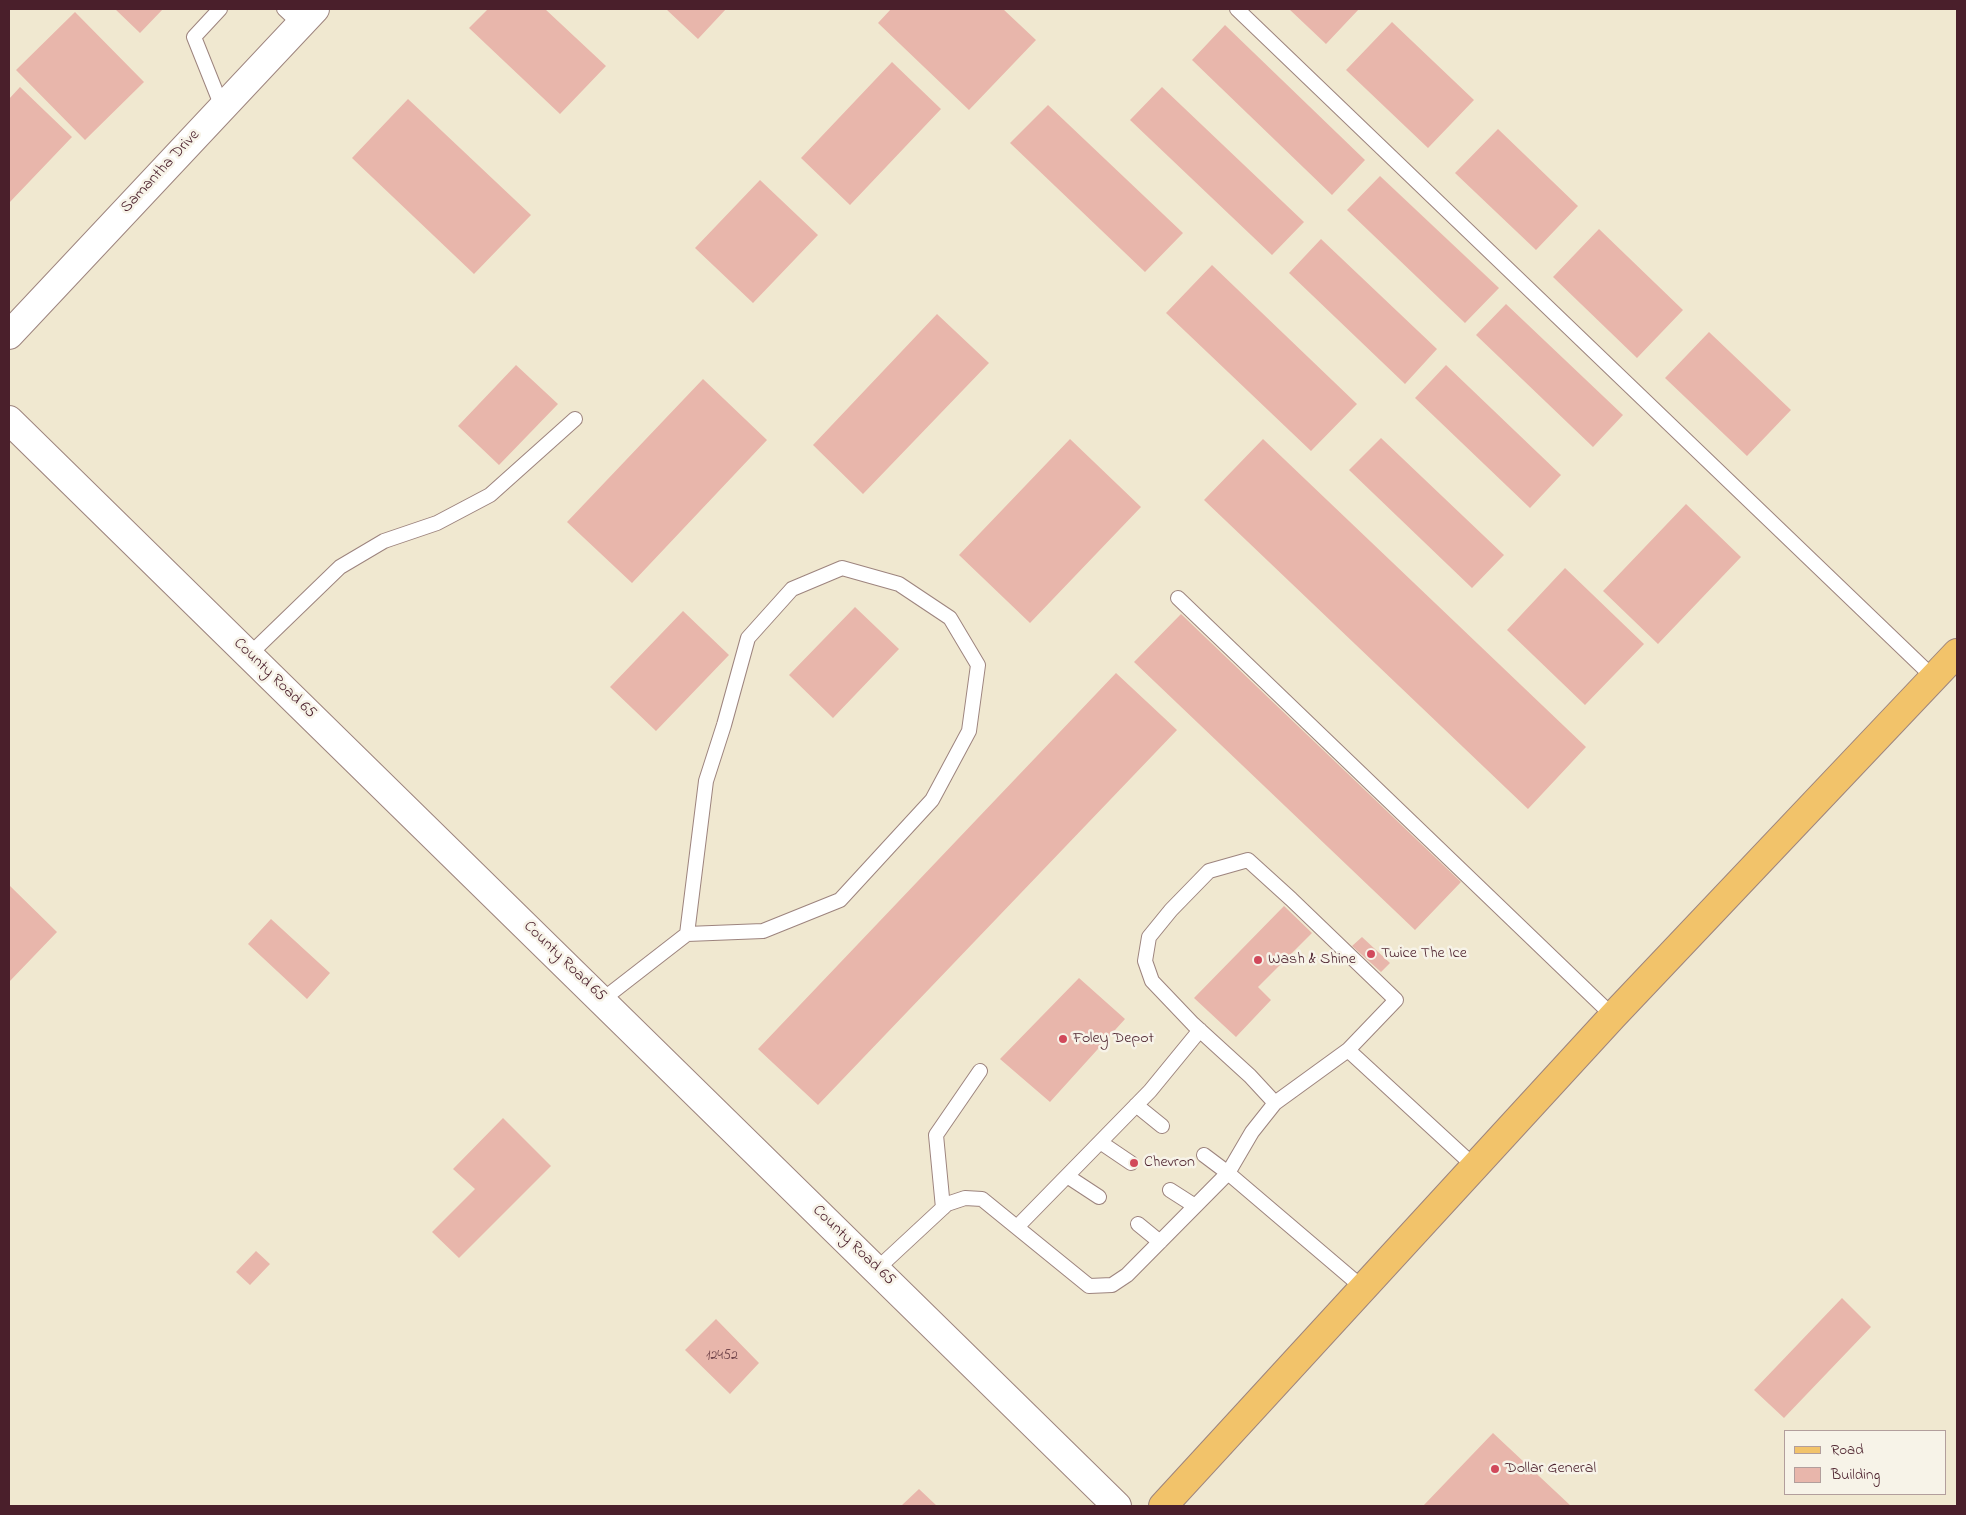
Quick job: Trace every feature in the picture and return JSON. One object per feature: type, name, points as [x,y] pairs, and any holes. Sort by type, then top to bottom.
[{"type":"main road","points":[[1163,1506],[1303,1356],[1474,1166],[1613,1016],[1957,653]]},
{"type":"street","name":"Samantha Drive","points":[[9,335],[222,107],[299,14]]},
{"type":"street","name":"County Road 65","points":[[9,420],[1117,1506]]},
{"type":"lane","points":[[220,9],[194,37],[222,107]]},
{"type":"lane","points":[[1236,9],[1934,678]]},
{"type":"lane","points":[[249,655],[340,566],[384,541],[437,523],[490,496],[575,419]]},
{"type":"lane","points":[[602,1000],[687,934],[763,931],[840,900],[932,800],[969,731],[978,665],[950,618],[899,584],[842,568],[792,589],[748,638],[706,781],[687,934]]},
{"type":"lane","points":[[1178,598],[1613,1016]]},
{"type":"lane","points":[[877,1269],[947,1204],[965,1198],[982,1199],[1090,1286],[1112,1285],[1128,1275],[1228,1173],[1252,1132],[1275,1102],[1348,1050],[1396,1000],[1291,898],[1248,860],[1209,871],[1171,910],[1150,937],[1145,961],[1152,982],[1275,1102]]},
{"type":"lane","points":[[1017,1227],[1136,1105],[1200,1030]]},
{"type":"lane","points":[[1348,1050],[1474,1166]]},
{"type":"lane","points":[[943,1208],[936,1135],[980,1072]]},
{"type":"lane","points":[[1136,1105],[1162,1126]]},
{"type":"lane","points":[[1100,1142],[1131,1163]]},
{"type":"lane","points":[[1204,1154],[1363,1288]]},
{"type":"lane","points":[[1067,1176],[1100,1197]]},
{"type":"lane","points":[[1170,1190],[1195,1206]]},
{"type":"lane","points":[[1138,1224],[1160,1242]]},
{"type":"building","points":[[115,9],[163,9],[140,33]]},
{"type":"building","points":[[488,9],[545,9],[606,66],[560,114],[469,28]]},
{"type":"building","points":[[666,9],[726,9],[698,39]]},
{"type":"building","points":[[891,9],[1003,9],[1036,40],[969,110],[878,23]]},
{"type":"building","points":[[1289,9],[1359,9],[1326,44]]},
{"type":"building","points":[[75,12],[144,82],[85,140],[16,70]]},
{"type":"building","points":[[1392,22],[1474,100],[1428,148],[1346,70]]},
{"type":"building","points":[[1225,25],[1365,160],[1332,195],[1192,60]]},
{"type":"building","points":[[892,62],[941,109],[850,205],[801,158]]},
{"type":"building","points":[[20,87],[72,137],[9,203],[9,99]]},
{"type":"building","points":[[1162,87],[1304,222],[1272,255],[1130,120]]},
{"type":"building","points":[[408,99],[531,215],[474,274],[352,158]]},
{"type":"building","points":[[1048,105],[1183,233],[1145,272],[1010,143]]},
{"type":"building","points":[[1498,129],[1578,206],[1536,250],[1455,173]]},
{"type":"building","points":[[1380,176],[1499,288],[1465,323],[1347,210]]},
{"type":"building","points":[[760,180],[818,235],[753,303],[695,248]]},
{"type":"building","points":[[1599,229],[1683,310],[1637,358],[1553,277]]},
{"type":"building","points":[[1321,239],[1437,349],[1405,384],[1289,273]]},
{"type":"building","points":[[1212,265],[1357,404],[1311,451],[1166,313]]},
{"type":"building","points":[[1506,304],[1623,415],[1593,447],[1476,335]]},
{"type":"building","points":[[937,314],[989,363],[863,494],[813,445]]},
{"type":"building","points":[[1709,332],[1791,410],[1747,456],[1665,378]]},
{"type":"building","points":[[516,365],[558,404],[499,465],[458,426]]},
{"type":"building","points":[[1446,365],[1561,475],[1530,508],[1415,398]]},
{"type":"building","points":[[703,379],[767,440],[632,583],[567,522]]},
{"type":"building","points":[[1381,438],[1504,555],[1472,588],[1349,470]]},
{"type":"building","points":[[1070,439],[1141,507],[1030,623],[959,555]]},
{"type":"building","points":[[1263,439],[1586,747],[1528,809],[1204,500]]},
{"type":"building","points":[[1686,504],[1741,557],[1658,644],[1603,591]]},
{"type":"building","points":[[1565,568],[1644,644],[1585,705],[1507,630]]},
{"type":"building","points":[[855,607],[899,649],[833,718],[789,675]]},
{"type":"building","points":[[683,611],[729,655],[656,731],[610,687]]},
{"type":"building","points":[[1181,614],[1461,882],[1415,930],[1134,662]]},
{"type":"building","points":[[1116,673],[1177,730],[818,1105],[758,1049]]},
{"type":"building","points":[[9,885],[57,932],[9,982]]},
{"type":"building","name":"Wash & Shine","points":[[1284,906],[1312,933],[1258,987],[1271,1000],[1236,1037],[1194,998]]},
{"type":"building","points":[[271,919],[330,973],[307,999],[248,944]]},
{"type":"building","name":"Twice The Ice","points":[[1362,937],[1390,963],[1381,972],[1352,946]]},
{"type":"building","name":"Foley Depot","points":[[1079,978],[1125,1019],[1050,1102],[1000,1059]]},
{"type":"building","points":[[503,1118],[551,1166],[459,1258],[432,1232],[475,1189],[453,1169]]},
{"type":"building","points":[[256,1251],[270,1264],[250,1285],[236,1272]]},
{"type":"building","points":[[1842,1298],[1871,1327],[1784,1418],[1754,1390]]},
{"type":"building","points":[[716,1319],[759,1363],[730,1394],[685,1350]]},
{"type":"building","name":"Dollar General","points":[[1493,1433],[1571,1506],[1423,1506]]},
{"type":"building","points":[[919,1489],[937,1506],[901,1506]]},
{"type":"place","name":"Twice The Ice","points":[[1371,954]]},
{"type":"place","name":"Wash & Shine","points":[[1258,960]]},
{"type":"place","name":"Foley Depot","points":[[1063,1039]]},
{"type":"place","name":"Chevron","points":[[1134,1163]]},
{"type":"place","name":"Dollar General","points":[[1495,1469]]}]
